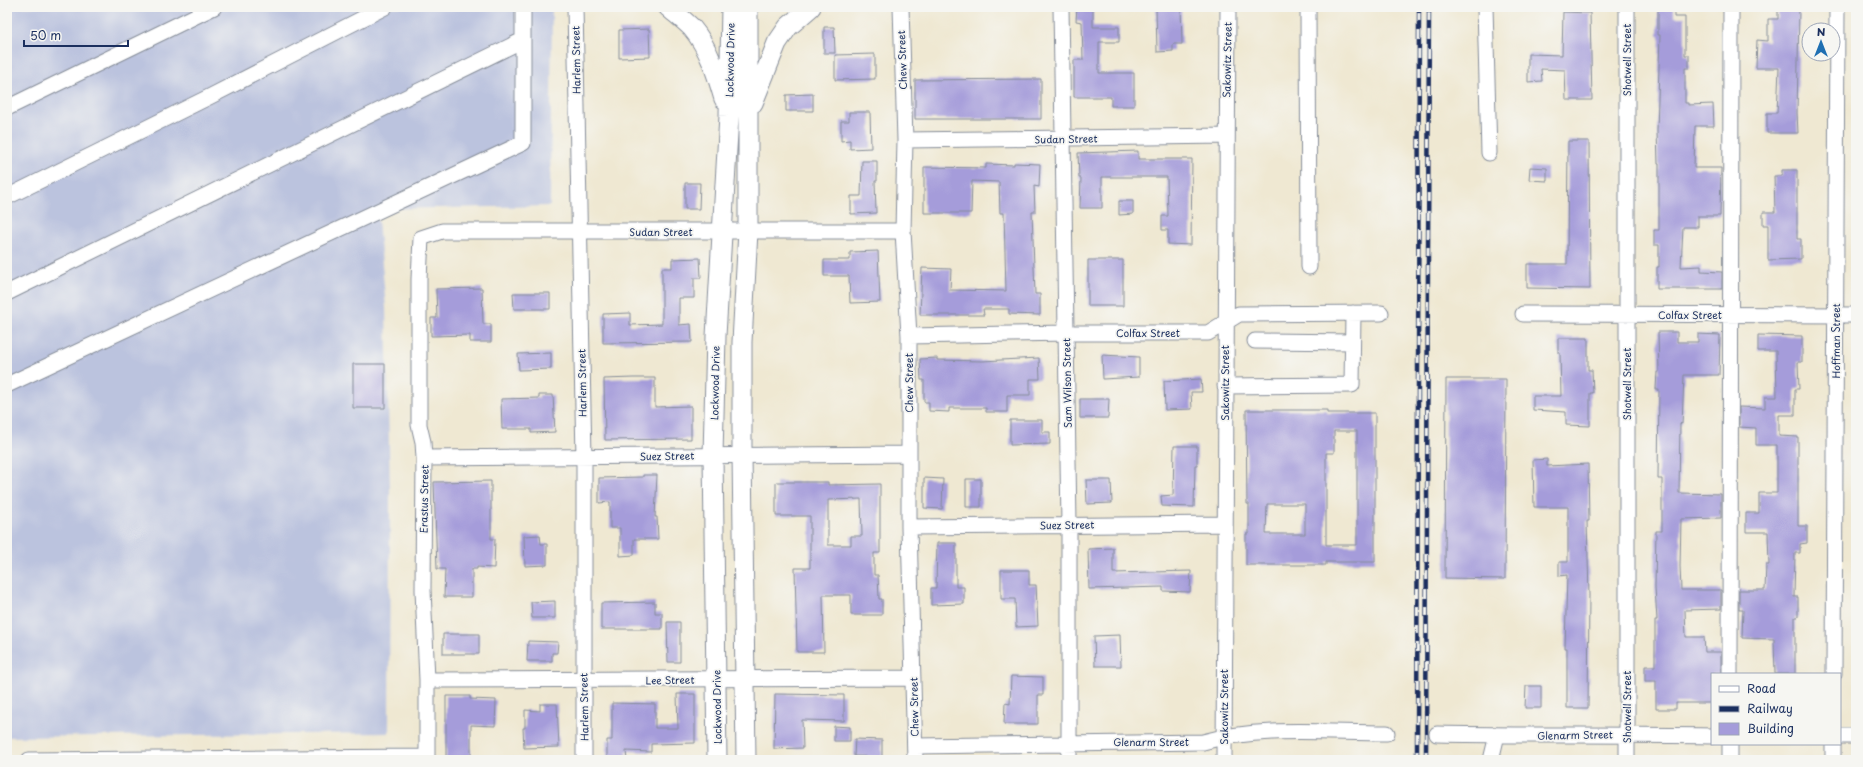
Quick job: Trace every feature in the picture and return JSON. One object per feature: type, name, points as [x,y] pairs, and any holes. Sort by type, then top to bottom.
[{"type":"main road","points":[[668,7],[692,29],[706,50],[718,79],[729,116]]},
{"type":"main road","name":"Lockwood Drive","points":[[717,760],[713,455],[716,336],[721,230],[729,116],[731,7]]},
{"type":"main road","name":"Lockwood Drive","points":[[746,760],[742,342],[748,231],[748,7]]},
{"type":"main road","points":[[749,113],[777,43],[788,27],[811,7]]},
{"type":"street","points":[[7,108],[214,7]]},
{"type":"street","points":[[7,197],[202,101],[386,7]]},
{"type":"street","points":[[7,385],[523,143],[523,7]]},
{"type":"street","name":"Harlem Street","points":[[575,7],[584,458],[584,760]]},
{"type":"street","name":"Chew Street","points":[[901,7],[905,140],[902,231],[909,336],[909,527],[915,753]]},
{"type":"street","name":"Sam Wilson Street","points":[[1061,7],[1067,333],[1070,760]]},
{"type":"street","name":"Sakowitz Street","points":[[1224,760],[1225,322],[1228,7]]},
{"type":"street","points":[[1308,7],[1309,267]]},
{"type":"street","points":[[1485,7],[1489,153]]},
{"type":"street","name":"Shotwell Street","points":[[1627,7],[1628,760]]},
{"type":"street","points":[[1730,673],[1731,7]]},
{"type":"street","name":"Hoffman Street","points":[[1834,673],[1837,7]]},
{"type":"street","points":[[7,293],[523,40]]},
{"type":"street","name":"Sudan Street","points":[[905,140],[1226,136]]},
{"type":"street","name":"Sudan Street","points":[[421,238],[442,231],[902,231]]},
{"type":"street","name":"Erastus Street","points":[[421,238],[419,280],[419,425],[423,442],[424,458],[423,590],[427,680],[427,758]]},
{"type":"street","points":[[1225,386],[1352,385],[1353,313]]},
{"type":"street","name":"Colfax Street","points":[[909,336],[1067,333],[1208,333],[1240,314],[1381,313]]},
{"type":"street","name":"Colfax Street","points":[[1523,314],[1856,315]]},
{"type":"street","points":[[1255,341],[1352,342]]},
{"type":"street","name":"Suez Street","points":[[424,458],[584,458],[742,454],[909,454]]},
{"type":"street","name":"Suez Street","points":[[909,527],[1225,524]]},
{"type":"street","name":"Lee Street","points":[[427,680],[583,681],[913,678]]},
{"type":"street","name":"Glenarm Street","points":[[915,753],[1069,743],[1203,742],[1224,736],[1250,733],[1387,733]]},
{"type":"street","name":"Glenarm Street","points":[[1437,734],[1628,734],[1711,736]]},
{"type":"street","points":[[1491,760],[1497,735]]},
{"type":"street","points":[[1841,736],[1856,736]]},
{"type":"street","points":[[1730,745],[1730,760]]},
{"type":"street","points":[[1833,745],[1833,760]]},
{"type":"street","points":[[29,760],[427,758]]},
{"type":"shaded area","points":[[7,7],[552,7],[550,206],[377,209],[386,308],[390,493],[389,733],[7,737]]},
{"type":"building","points":[[1077,7],[1093,7],[1093,27],[1119,27],[1119,42],[1099,42],[1099,73],[1134,73],[1134,106],[1111,106],[1111,97],[1074,97],[1074,60],[1083,60],[1082,22],[1076,21]]},
{"type":"building","points":[[1156,7],[1181,7],[1182,44],[1173,44],[1173,51],[1157,52]]},
{"type":"building","points":[[1674,8],[1674,17],[1685,17],[1685,55],[1689,55],[1689,68],[1685,68],[1685,103],[1688,103],[1688,105],[1713,104],[1714,126],[1695,126],[1694,168],[1721,168],[1720,216],[1698,216],[1698,227],[1683,227],[1681,267],[1701,266],[1701,271],[1722,272],[1722,289],[1657,289],[1659,245],[1654,245],[1654,230],[1659,230],[1659,164],[1657,131],[1660,35],[1658,35],[1658,9]]},
{"type":"building","points":[[1778,10],[1799,10],[1798,133],[1767,133],[1767,113],[1777,113],[1779,68],[1756,68],[1757,40],[1768,41],[1768,19],[1778,19]]},
{"type":"building","points":[[1563,12],[1590,13],[1592,100],[1566,100],[1565,70],[1541,69],[1542,81],[1528,82],[1528,54],[1562,55]]},
{"type":"building","points":[[824,27],[834,27],[835,53],[824,53]]},
{"type":"building","points":[[649,29],[650,57],[619,58],[619,30]]},
{"type":"building","points":[[875,54],[875,79],[835,80],[835,55]]},
{"type":"building","points":[[1041,79],[1041,119],[915,119],[915,80]]},
{"type":"building","points":[[813,94],[813,111],[786,111],[786,95]]},
{"type":"building","points":[[849,112],[870,112],[871,148],[850,149],[850,140],[841,141],[841,121],[849,121]]},
{"type":"building","points":[[1568,141],[1589,141],[1590,289],[1527,288],[1527,264],[1567,264]]},
{"type":"building","points":[[1138,151],[1138,159],[1192,159],[1191,245],[1168,244],[1168,230],[1162,230],[1162,216],[1168,216],[1167,177],[1102,177],[1102,208],[1080,208],[1081,178],[1079,178],[1078,153]]},
{"type":"building","points":[[862,161],[877,161],[877,181],[875,181],[876,213],[851,214],[851,196],[861,196]]},
{"type":"building","points":[[1014,163],[1040,164],[1039,187],[1034,186],[1035,212],[1032,212],[1035,294],[1040,294],[1040,315],[1009,314],[1009,309],[983,309],[984,315],[920,315],[922,268],[951,269],[950,290],[1006,291],[1004,213],[1000,213],[999,182],[972,181],[971,213],[924,213],[924,167],[986,168],[986,164],[1014,165]]},
{"type":"building","points":[[1530,167],[1547,168],[1547,181],[1529,180]]},
{"type":"building","points":[[1782,170],[1797,170],[1797,239],[1801,239],[1801,259],[1768,260],[1768,225],[1763,225],[1763,212],[1775,212],[1774,176],[1782,176]]},
{"type":"building","points":[[685,183],[700,183],[699,209],[685,209]]},
{"type":"building","points":[[1119,201],[1133,201],[1133,214],[1119,215]]},
{"type":"building","points":[[878,251],[880,302],[850,303],[849,276],[824,276],[824,260],[850,260],[850,252]]},
{"type":"building","points":[[700,258],[701,278],[694,278],[694,298],[679,298],[679,325],[691,324],[692,342],[603,343],[603,314],[630,313],[630,325],[662,324],[662,268],[672,268],[672,259]]},
{"type":"building","points":[[1088,260],[1123,260],[1123,306],[1088,306]]},
{"type":"building","points":[[482,288],[483,324],[491,324],[491,342],[470,342],[470,335],[431,336],[431,318],[437,318],[436,289]]},
{"type":"building","points":[[513,293],[550,293],[550,309],[514,309]]},
{"type":"building","points":[[1658,332],[1677,332],[1677,342],[1698,342],[1698,334],[1720,335],[1719,375],[1684,375],[1682,424],[1680,423],[1679,493],[1721,494],[1721,518],[1681,519],[1680,566],[1681,590],[1721,590],[1721,609],[1685,610],[1686,637],[1704,637],[1705,652],[1721,652],[1721,673],[1711,673],[1711,703],[1676,703],[1676,709],[1656,709],[1656,681],[1645,681],[1645,666],[1655,666],[1655,620],[1657,620],[1655,587],[1656,531],[1662,531],[1662,479],[1658,479],[1659,389],[1656,389],[1657,372],[1659,372]]},
{"type":"building","points":[[1758,335],[1802,336],[1802,362],[1798,362],[1799,389],[1795,389],[1795,415],[1779,415],[1779,436],[1798,437],[1798,526],[1807,526],[1807,543],[1800,544],[1800,553],[1795,553],[1794,597],[1798,597],[1798,617],[1795,617],[1795,673],[1775,673],[1774,639],[1742,638],[1743,610],[1739,610],[1739,590],[1765,590],[1766,565],[1769,565],[1768,532],[1746,532],[1746,513],[1759,513],[1759,493],[1777,493],[1777,445],[1756,445],[1756,428],[1739,427],[1739,407],[1765,408],[1765,397],[1777,397],[1776,351],[1758,351]]},
{"type":"building","points":[[1558,338],[1588,338],[1588,370],[1592,370],[1593,393],[1590,393],[1590,426],[1566,425],[1566,412],[1533,410],[1533,396],[1561,396],[1560,353],[1558,353]]},
{"type":"building","points":[[551,353],[551,369],[519,370],[518,354]]},
{"type":"building","points":[[1102,355],[1139,357],[1139,377],[1103,379]]},
{"type":"building","points":[[937,358],[937,360],[982,361],[1039,358],[1040,379],[1030,379],[1030,395],[1007,395],[1007,412],[986,412],[986,408],[949,408],[949,412],[929,411],[929,402],[924,402],[924,380],[921,380],[920,359]]},
{"type":"building","points":[[353,364],[385,364],[385,408],[353,408]]},
{"type":"building","points":[[655,378],[655,407],[691,406],[691,439],[605,440],[604,379]]},
{"type":"building","points":[[1201,379],[1202,392],[1191,392],[1192,409],[1165,410],[1164,381]]},
{"type":"building","points":[[1446,379],[1506,379],[1505,579],[1445,578]]},
{"type":"building","points":[[539,395],[553,395],[555,432],[531,433],[531,429],[502,429],[501,399],[539,398]]},
{"type":"building","points":[[1080,399],[1109,399],[1108,418],[1080,418]]},
{"type":"building","points":[[1246,410],[1327,410],[1327,413],[1375,413],[1375,562],[1326,562],[1326,565],[1246,565],[1246,534],[1249,534],[1249,504],[1247,504]],"holes":[[[1334,431],[1357,431],[1357,545],[1326,545],[1326,453],[1334,453]],[[1267,504],[1305,504],[1305,534],[1266,534]]]},
{"type":"building","points":[[1010,420],[1042,420],[1042,432],[1050,432],[1050,444],[1010,445]]},
{"type":"building","points":[[1174,446],[1197,446],[1194,507],[1162,506],[1161,496],[1173,495]]},
{"type":"building","points":[[1547,459],[1547,466],[1588,464],[1588,708],[1567,708],[1567,648],[1565,648],[1567,575],[1559,576],[1559,562],[1568,562],[1568,507],[1534,507],[1533,460]]},
{"type":"building","points":[[643,475],[657,475],[655,517],[657,517],[658,539],[634,539],[634,555],[620,556],[620,528],[610,528],[610,502],[599,503],[599,478],[643,477]]},
{"type":"building","points":[[924,478],[943,479],[942,509],[924,508]]},
{"type":"building","points":[[966,479],[981,479],[981,507],[966,507]]},
{"type":"building","points":[[1086,480],[1111,480],[1112,503],[1087,504]]},
{"type":"building","points":[[491,481],[491,539],[495,539],[494,568],[477,567],[477,569],[472,569],[472,597],[444,597],[445,569],[437,569],[434,482]]},
{"type":"building","points":[[776,482],[828,482],[828,485],[880,484],[880,553],[874,553],[874,575],[878,575],[879,599],[882,599],[882,615],[851,615],[851,595],[823,595],[824,652],[797,652],[795,568],[810,568],[810,516],[776,516]],"holes":[[[861,499],[862,536],[851,536],[851,545],[828,545],[828,500]]]},
{"type":"building","points":[[540,535],[541,544],[547,544],[547,565],[525,566],[524,536]]},
{"type":"building","points":[[937,543],[956,543],[956,587],[964,587],[964,604],[931,605],[931,588],[936,588]]},
{"type":"building","points":[[1113,548],[1113,573],[1191,571],[1190,592],[1163,591],[1163,587],[1089,589],[1088,549]]},
{"type":"building","points":[[1001,570],[1029,570],[1029,585],[1036,585],[1038,626],[1016,627],[1015,599],[1001,599]]},
{"type":"building","points":[[555,601],[555,618],[532,618],[531,602]]},
{"type":"building","points":[[655,602],[655,613],[662,613],[662,629],[601,629],[601,603]]},
{"type":"building","points":[[667,622],[680,622],[680,662],[668,662]]},
{"type":"building","points":[[443,634],[479,634],[479,654],[443,654]]},
{"type":"building","points":[[1120,635],[1121,666],[1095,666],[1094,636]]},
{"type":"building","points":[[528,641],[558,642],[557,653],[552,653],[552,661],[527,661]]},
{"type":"building","points":[[1011,676],[1043,677],[1043,695],[1038,695],[1038,724],[1004,724],[1005,703],[1010,704]]},
{"type":"building","points":[[1526,686],[1541,686],[1541,708],[1525,708]]},
{"type":"building","points":[[677,694],[695,694],[695,743],[651,744],[651,752],[626,751],[627,760],[607,760],[607,740],[612,740],[612,703],[655,704],[655,728],[678,728]]},
{"type":"building","points":[[775,694],[844,695],[844,721],[802,720],[803,748],[774,749]]},
{"type":"building","points":[[446,696],[470,696],[470,699],[496,700],[495,726],[471,725],[471,757],[469,757],[469,760],[446,760]]},
{"type":"building","points":[[540,704],[557,704],[559,747],[524,748],[523,728],[525,728],[525,710],[540,711]]},
{"type":"building","points":[[834,726],[850,727],[850,741],[834,741]]},
{"type":"building","points":[[855,739],[882,740],[882,757],[854,756]]},
{"type":"railway","points":[[1417,760],[1419,7]]},
{"type":"railway","points":[[1426,760],[1429,7]]}]
